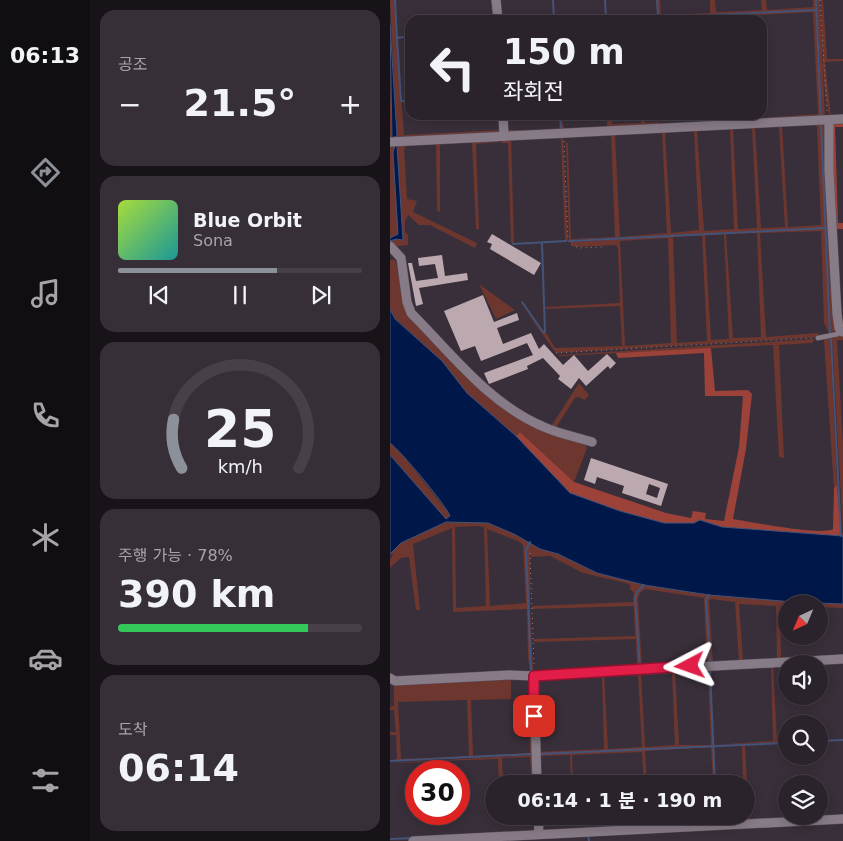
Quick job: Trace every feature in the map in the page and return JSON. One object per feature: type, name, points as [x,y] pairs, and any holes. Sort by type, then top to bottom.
[{"type":"street","points":[[496,0],[498,15]]},
{"type":"street","points":[[390,142],[843,119]]},
{"type":"street","points":[[503,120],[504,136]]},
{"type":"street","points":[[829,120],[829,171],[836,314],[839,328],[842,332]]},
{"type":"street","points":[[390,246],[401,258],[407,302],[411,313],[470,375],[496,398],[544,428],[592,442]]},
{"type":"street","points":[[390,678],[395,681],[509,675],[534,676],[843,658]]},
{"type":"street","points":[[534,676],[537,775]]},
{"type":"street","points":[[413,841],[843,818]]},
{"type":"street","points":[[538,825],[539,834]]},
{"type":"lane","points":[[818,338],[842,332]]},
{"type":"path","points":[[820,0],[822,62],[829,120]]},
{"type":"path","points":[[564,132],[568,239],[570,244],[575,247],[602,247]]},
{"type":"path","points":[[556,354],[818,338]]},
{"type":"path","points":[[530,553],[534,676]]},
{"type":"shaded area","points":[[390,0],[394,0],[404,135],[500,130],[501,133],[390,140],[390,79],[392,138],[397,136]]},
{"type":"shaded area","points":[[657,0],[660,0],[661,15],[658,15]]},
{"type":"shaded area","points":[[710,0],[715,0],[716,12],[762,10],[761,0],[766,0],[767,10],[813,7],[813,0],[816,0],[816,9],[661,15],[710,13]]},
{"type":"shaded area","points":[[817,0],[820,0],[825,117],[747,122],[747,120],[767,120],[767,118],[818,114],[813,12],[714,15],[816,10],[822,117]]},
{"type":"shaded area","points":[[821,0],[823,0],[827,59],[843,59],[843,61],[825,62],[831,117],[828,109],[824,79]]},
{"type":"shaded area","points":[[561,120],[564,129],[607,126],[608,120],[612,120],[612,124],[641,123],[641,120],[645,120],[645,123],[659,122],[660,126],[507,133],[508,130],[561,130]]},
{"type":"shaded area","points":[[843,121],[843,127],[835,127],[838,223],[843,223],[843,229],[834,229],[832,127],[834,124]]},
{"type":"shaded area","points":[[824,122],[826,126],[836,329],[833,334],[831,334],[821,124],[825,228],[569,240],[566,141],[568,144],[571,239],[615,237],[611,135],[567,137],[568,134],[636,131],[635,133],[615,135],[620,237],[667,233],[662,132],[639,133],[638,131],[707,128],[708,130],[697,131],[704,231],[734,229],[730,129],[711,130],[710,127]],"holes":[[[814,124],[817,127],[821,225],[788,227],[782,126]],[[779,127],[785,227],[761,228],[755,128]],[[752,128],[757,228],[738,229],[733,129]],[[694,131],[699,230],[671,233],[665,133]]]},
{"type":"shaded area","points":[[563,137],[568,241],[565,241],[561,138]]},
{"type":"shaded area","points":[[497,139],[499,142],[476,144],[479,229],[476,229],[472,142],[440,143],[440,212],[437,211],[436,144],[425,143]]},
{"type":"shaded area","points":[[511,139],[514,243],[511,243],[508,143],[502,143],[502,140]]},
{"type":"shaded area","points":[[421,144],[406,146],[404,149],[407,199],[417,201],[413,212],[477,243],[475,248],[430,225],[419,225],[408,215],[405,221],[405,232],[408,235],[408,245],[390,247],[390,241],[396,239],[403,240],[397,147],[395,146],[393,152],[398,235],[390,238],[390,145]]},
{"type":"shaded area","points":[[825,228],[830,335],[824,323],[821,231],[760,233],[766,337],[818,333],[819,337],[556,353],[520,303],[543,333],[546,333],[555,348],[622,346],[620,306],[545,309],[545,307],[620,303],[618,248],[616,245],[578,247],[573,246],[570,242]],"holes":[[[757,233],[761,337],[733,338],[726,234]],[[724,234],[729,339],[711,340],[705,235]],[[702,235],[707,341],[677,343],[673,237]],[[668,238],[671,343],[625,346],[620,241]]]},
{"type":"shaded area","points":[[390,260],[395,260],[406,304],[506,409],[541,431],[547,431],[585,444],[587,448],[574,482],[520,432],[516,436],[467,393],[442,361],[395,318],[390,309]]},
{"type":"shaded area","points":[[479,284],[515,310],[496,319]]},
{"type":"shaded area","points":[[833,336],[843,336],[843,340],[837,340],[843,444],[843,532],[832,338]]},
{"type":"shaded area","points":[[830,338],[837,485],[834,488],[824,340]]},
{"type":"shaded area","points":[[815,339],[812,343],[779,345],[784,458],[779,457],[773,345],[558,355]]},
{"type":"shaded area","points":[[711,348],[715,391],[748,390],[752,394],[746,449],[733,519],[801,530],[826,531],[833,529],[834,488],[837,485],[841,536],[722,527],[700,520],[694,523],[664,523],[620,511],[570,493],[516,436],[520,432],[574,482],[666,513],[691,518],[693,511],[706,513],[705,519],[724,521],[739,447],[743,396],[705,396],[704,353],[618,358],[616,353]]},
{"type":"shaded area","points":[[579,383],[589,395],[585,400],[578,397],[575,398],[555,429],[550,428]]},
{"type":"shaded area","points":[[390,443],[402,454],[449,514],[448,519],[390,455]]},
{"type":"shaded area","points":[[446,522],[488,523],[514,534],[540,549],[558,554],[597,573],[644,585],[709,595],[778,601],[778,645],[781,645],[781,655],[778,655],[778,661],[761,662],[761,660],[777,659],[776,606],[739,604],[743,661],[757,662],[726,664],[727,662],[739,661],[735,602],[711,599],[709,601],[713,662],[723,662],[724,664],[697,665],[707,663],[704,598],[645,589],[638,598],[642,668],[693,666],[537,674],[535,670],[637,668],[636,639],[534,642],[533,639],[635,636],[634,606],[532,609],[532,606],[633,602],[634,593],[630,589],[630,585],[626,583],[583,573],[550,556],[531,557],[530,552],[533,673],[531,673],[528,658],[527,609],[453,612],[452,528],[413,544],[420,610],[416,610],[409,557],[401,558],[390,568],[390,559],[393,555],[392,553],[390,554],[401,543]],"holes":[[[455,527],[484,527],[486,606],[456,608]],[[487,529],[518,541],[523,545],[526,603],[490,606]]]},
{"type":"shaded area","points":[[828,603],[843,604],[843,608],[828,607]]},
{"type":"shaded area","points":[[828,655],[843,655],[843,658],[828,659]]},
{"type":"shaded area","points":[[778,664],[773,665],[778,742],[714,745],[773,741],[771,665],[710,669],[715,775],[713,775],[711,747],[645,751],[646,775],[643,775],[642,752],[572,755],[573,775],[571,775],[570,755],[538,756],[538,754],[555,753],[536,754],[536,690],[537,752],[604,749],[602,676],[585,676],[583,674],[604,673],[608,749],[642,747],[638,674],[609,675],[609,673],[641,672],[645,747],[675,745],[672,671],[644,671],[702,667],[675,670],[679,745],[711,745],[708,669],[705,667]]},
{"type":"shaded area","points":[[512,677],[532,678],[534,775],[531,775],[530,757],[502,758],[503,775],[499,775],[498,759],[444,760],[533,755],[390,761],[397,759],[396,735],[390,735],[390,732],[396,732],[394,710],[390,710],[390,707],[394,706],[394,685],[511,678],[511,699],[471,700],[473,756],[530,753],[528,680],[512,680]],"holes":[[[467,700],[469,756],[401,759],[398,702]]]},
{"type":"shaded area","points":[[742,745],[745,745],[747,775],[743,775]]},
{"type":"shaded area","points":[[843,815],[843,818],[828,819],[828,816]]},
{"type":"shaded area","points":[[778,818],[778,821],[755,823],[755,820]]},
{"type":"shaded area","points":[[672,825],[709,825],[671,827]]},
{"type":"water","points":[[390,25],[397,136],[392,138]]},
{"type":"water","points":[[395,146],[397,146],[403,240],[396,239],[390,241],[390,238],[398,234],[393,152]]},
{"type":"water","points":[[390,309],[395,319],[442,361],[467,393],[516,436],[570,493],[620,511],[664,523],[694,523],[700,520],[722,527],[843,536],[843,604],[828,603],[828,595],[778,595],[778,601],[709,595],[644,585],[597,573],[558,554],[540,549],[514,534],[488,523],[446,522],[401,543],[390,554],[390,455],[446,519],[450,516],[422,478],[390,443]]},
{"type":"building","points":[[492,234],[541,263],[534,275],[490,249],[492,244],[487,242]]},
{"type":"building","points":[[442,255],[445,276],[467,273],[468,280],[419,288],[423,304],[416,306],[408,263],[412,263],[416,281],[438,278],[435,264],[419,266],[418,258]]},
{"type":"building","points":[[483,295],[494,322],[517,313],[519,320],[497,328],[503,344],[531,333],[539,349],[544,344],[563,365],[574,355],[588,371],[607,354],[616,363],[610,369],[608,366],[586,386],[579,378],[571,389],[558,379],[560,376],[543,358],[527,366],[528,369],[489,384],[484,373],[533,355],[527,343],[481,361],[475,346],[461,351],[444,311]]},
{"type":"building","points":[[591,458],[668,484],[661,506],[622,493],[624,486],[597,477],[595,484],[584,480]],"holes":[[[649,484],[660,488],[657,498],[646,494]]]},
{"type":"waterway","points":[[395,0],[397,38],[405,37]]},
{"type":"waterway","points":[[553,0],[554,15]]},
{"type":"waterway","points":[[605,0],[606,15]]},
{"type":"waterway","points":[[657,0],[658,15]]},
{"type":"waterway","points":[[816,0],[821,117]]},
{"type":"waterway","points":[[708,15],[817,10]]},
{"type":"waterway","points":[[397,38],[401,101],[405,101]]},
{"type":"waterway","points":[[560,120],[561,130]]},
{"type":"waterway","points":[[821,124],[830,333]]},
{"type":"waterway","points":[[570,241],[826,228]]},
{"type":"waterway","points":[[513,244],[566,241]]},
{"type":"waterway","points":[[522,302],[543,332],[545,332],[542,243]]},
{"type":"waterway","points":[[831,339],[841,536]]},
{"type":"waterway","points":[[530,542],[526,550],[531,671]]},
{"type":"waterway","points":[[640,668],[635,598],[637,592],[644,585]]},
{"type":"waterway","points":[[709,595],[706,600],[710,663]]},
{"type":"waterway","points":[[710,669],[715,775]]},
{"type":"waterway","points":[[828,741],[843,740]]},
{"type":"waterway","points":[[539,754],[778,743]]},
{"type":"waterway","points":[[390,761],[532,754]]},
{"type":"waterway","points":[[588,835],[589,841]]},
{"type":"waterway","points":[[390,839],[413,838]]},
{"type":"route","points":[[534,716],[534,676],[690,666]]}]
